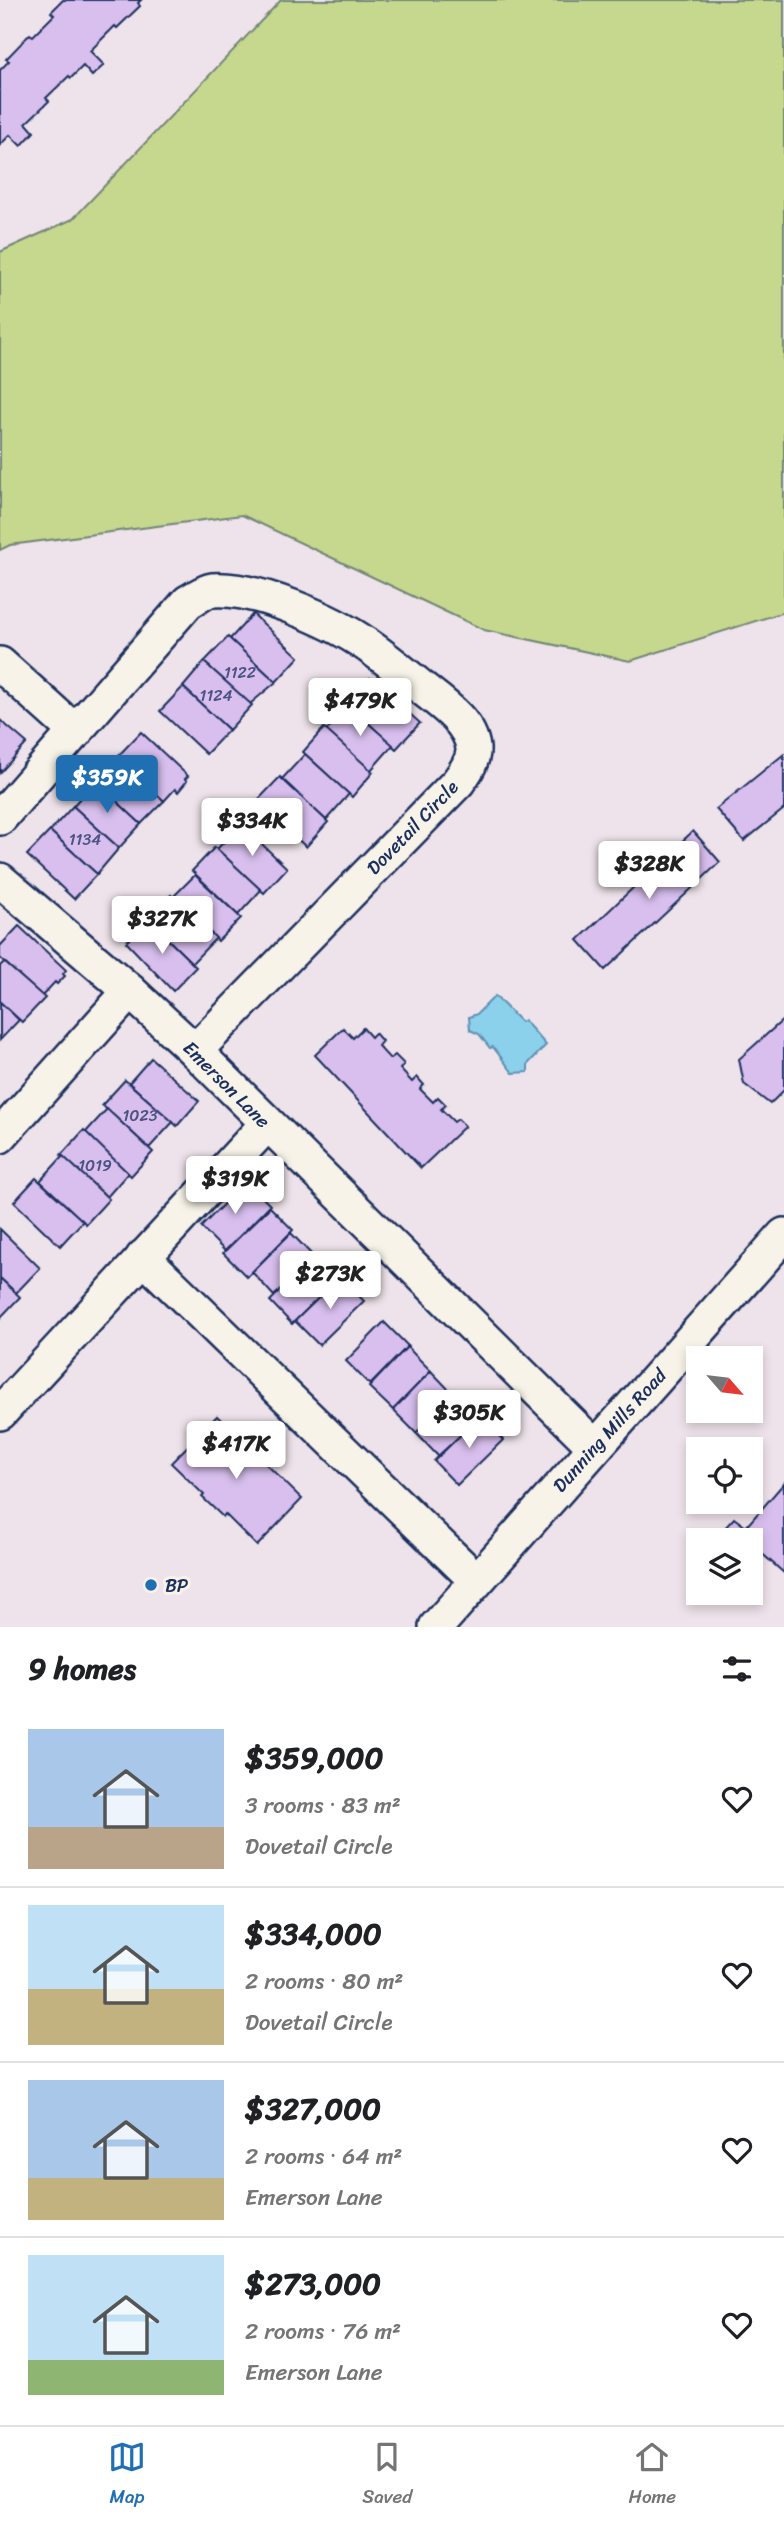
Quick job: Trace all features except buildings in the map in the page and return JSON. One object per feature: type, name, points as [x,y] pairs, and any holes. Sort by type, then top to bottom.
[{"type":"street","name":"Dovetail Circle","points":[[0,818],[188,602],[209,590],[230,590],[275,600],[365,643],[447,708],[467,730],[473,749],[470,765],[458,782],[195,1051]]},
{"type":"street","points":[[0,664],[76,732]]},
{"type":"street","name":"Emerson Lane","points":[[0,880],[130,991],[195,1051],[594,1446]]},
{"type":"street","points":[[0,1136],[130,991]]},
{"type":"street","points":[[0,1413],[267,1124]]},
{"type":"street","name":"Dunning Mills Road","points":[[436,1627],[784,1235]]},
{"type":"street","points":[[143,1257],[477,1580]]},
{"type":"green space","points":[[281,0],[784,0],[784,612],[630,661],[484,630],[242,515],[10,545],[0,550],[0,252],[73,219]]},
{"type":"water","points":[[495,996],[521,1022],[524,1020],[546,1045],[528,1064],[528,1072],[513,1073],[493,1047],[490,1048],[479,1034],[470,1030],[469,1017],[477,1014]]},
{"type":"place","name":"BP","points":[[151,1585]]}]
